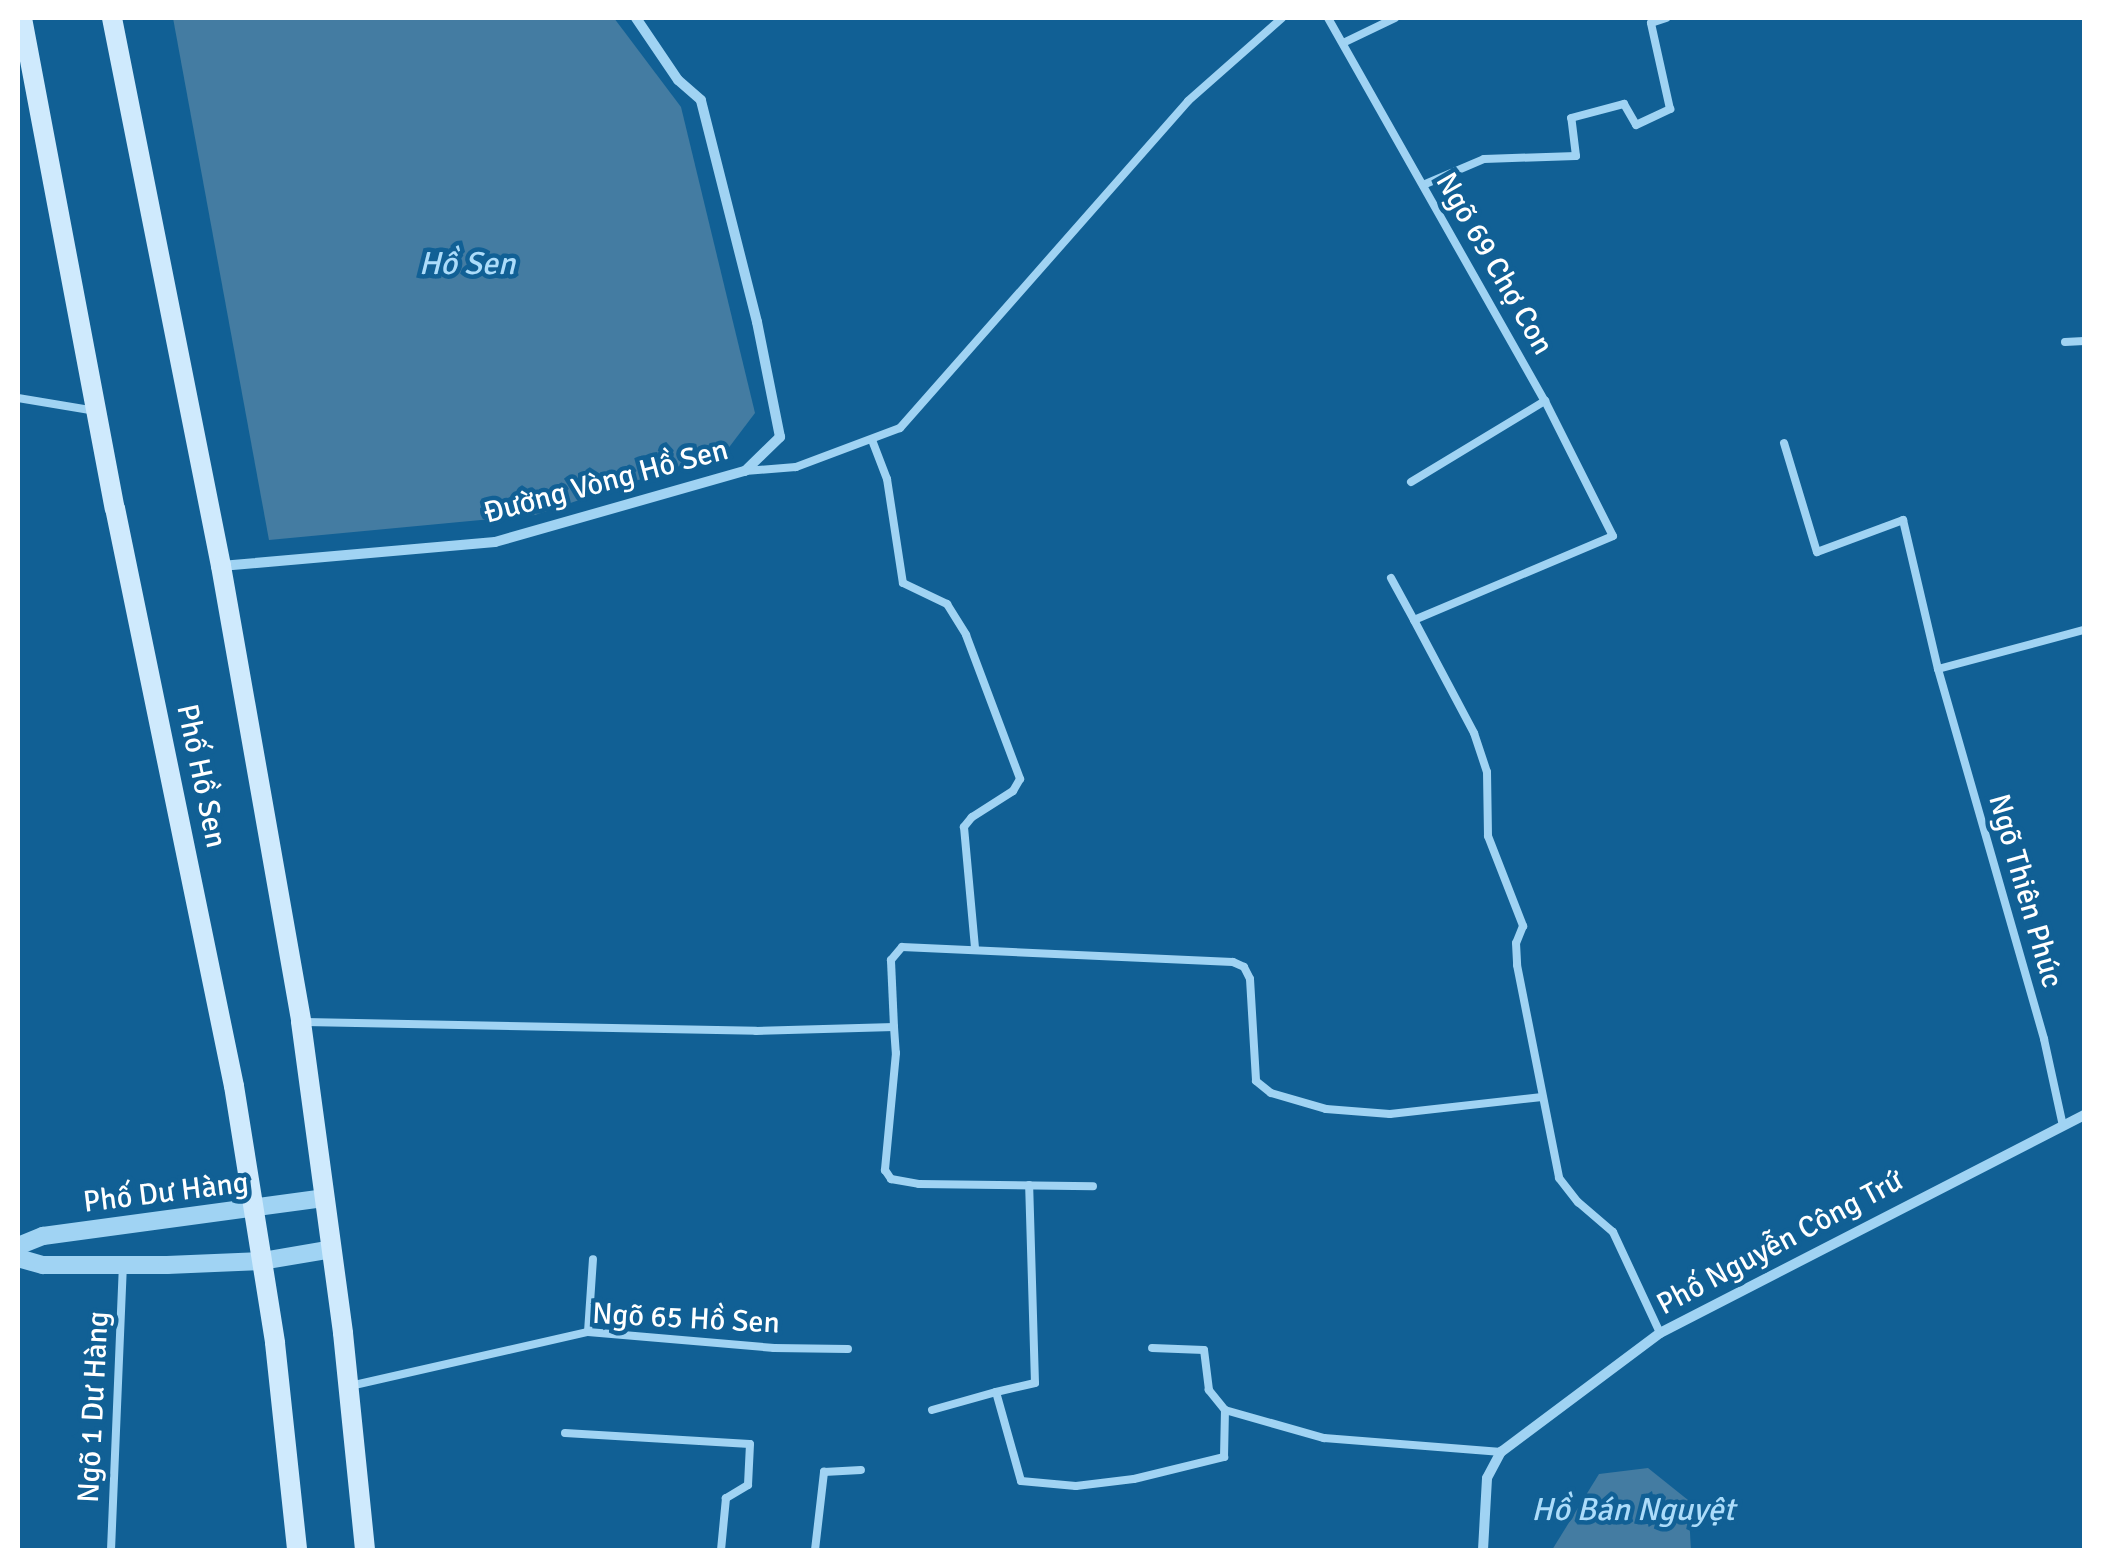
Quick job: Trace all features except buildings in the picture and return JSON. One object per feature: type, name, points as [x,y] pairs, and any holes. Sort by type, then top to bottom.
[{"type":"main road","name":"Phố Hồ Sen","points":[[22,18],[96,411],[234,1086],[262,1261],[297,1550]]},
{"type":"main road","name":"Phố Hồ Sen","points":[[112,18],[221,566],[301,1022],[332,1249],[365,1550]]},
{"type":"street","name":"Đường Vòng Hồ Sen","points":[[221,566],[495,542],[745,471],[780,438],[758,322],[700,100],[678,80],[636,18]]},
{"type":"street","name":"Phố Nguyễn Công Trứ","points":[[1501,1452],[1660,1333],[2084,1116]]},
{"type":"street","name":"Phố Dư Hàng","points":[[18,1246],[43,1236],[324,1198]]},
{"type":"street","points":[[18,1258],[43,1264],[262,1261],[332,1249]]},
{"type":"street","points":[[1483,1550],[1487,1478],[1501,1452]]},
{"type":"lane","points":[[745,471],[796,468],[900,428],[1188,102],[1282,18]]},
{"type":"lane","name":"Ngõ 69 Chợ Con","points":[[1328,18],[1546,401],[1613,536],[1414,620]]},
{"type":"lane","points":[[1343,44],[1394,18]]},
{"type":"lane","points":[[1423,186],[1484,160],[1576,156],[1571,118],[1624,104],[1636,125],[1670,108],[1651,23],[1666,18]]},
{"type":"lane","points":[[2065,342],[2084,341]]},
{"type":"lane","points":[[18,398],[96,411]]},
{"type":"lane","points":[[1411,482],[1546,401]]},
{"type":"lane","points":[[872,440],[887,479],[903,583],[947,604],[966,636],[1020,780],[1013,791],[972,816],[964,827],[975,948]]},
{"type":"lane","name":"Ngõ Thiên Phúc","points":[[1784,443],[1816,552],[1903,520],[1938,669],[2044,1038],[2063,1126]]},
{"type":"lane","points":[[1391,578],[1474,733],[1486,772],[1488,836],[1523,926],[1516,943],[1516,965],[1560,1178],[1578,1202],[1613,1232],[1660,1333]]},
{"type":"lane","points":[[1938,669],[2084,630]]},
{"type":"lane","points":[[1093,1186],[919,1184],[891,1179],[885,1170],[894,1027],[891,960],[902,948],[975,948],[1233,962],[1244,967],[1250,979],[1256,1081],[1271,1093],[1326,1109],[1390,1114],[1542,1096]]},
{"type":"lane","points":[[301,1022],[479,1022],[756,1032],[894,1027]]},
{"type":"lane","points":[[932,1410],[1035,1383],[1029,1185]]},
{"type":"lane","points":[[588,1332],[593,1259]]},
{"type":"lane","name":"Ngõ 1 Dư Hàng","points":[[110,1550],[123,1264]]},
{"type":"lane","name":"Ngõ 65 Hồ Sen","points":[[346,1387],[588,1332],[774,1348],[848,1348]]},
{"type":"lane","points":[[996,1392],[1021,1481],[1076,1486],[1134,1479],[1224,1457],[1224,1410],[1209,1390],[1204,1350],[1152,1348]]},
{"type":"lane","points":[[1224,1410],[1324,1438],[1501,1452]]},
{"type":"lane","points":[[565,1433],[750,1444],[748,1486],[726,1498],[722,1550]]},
{"type":"lane","points":[[815,1550],[824,1472],[861,1470]]},
{"type":"water","name":"Hồ Sen","points":[[173,18],[614,18],[681,107],[755,413],[727,450],[535,515],[269,540]]},
{"type":"water","name":"Hồ Bán Nguyệt","points":[[1648,1468],[1688,1500],[1691,1550],[1552,1550],[1599,1474]]}]
